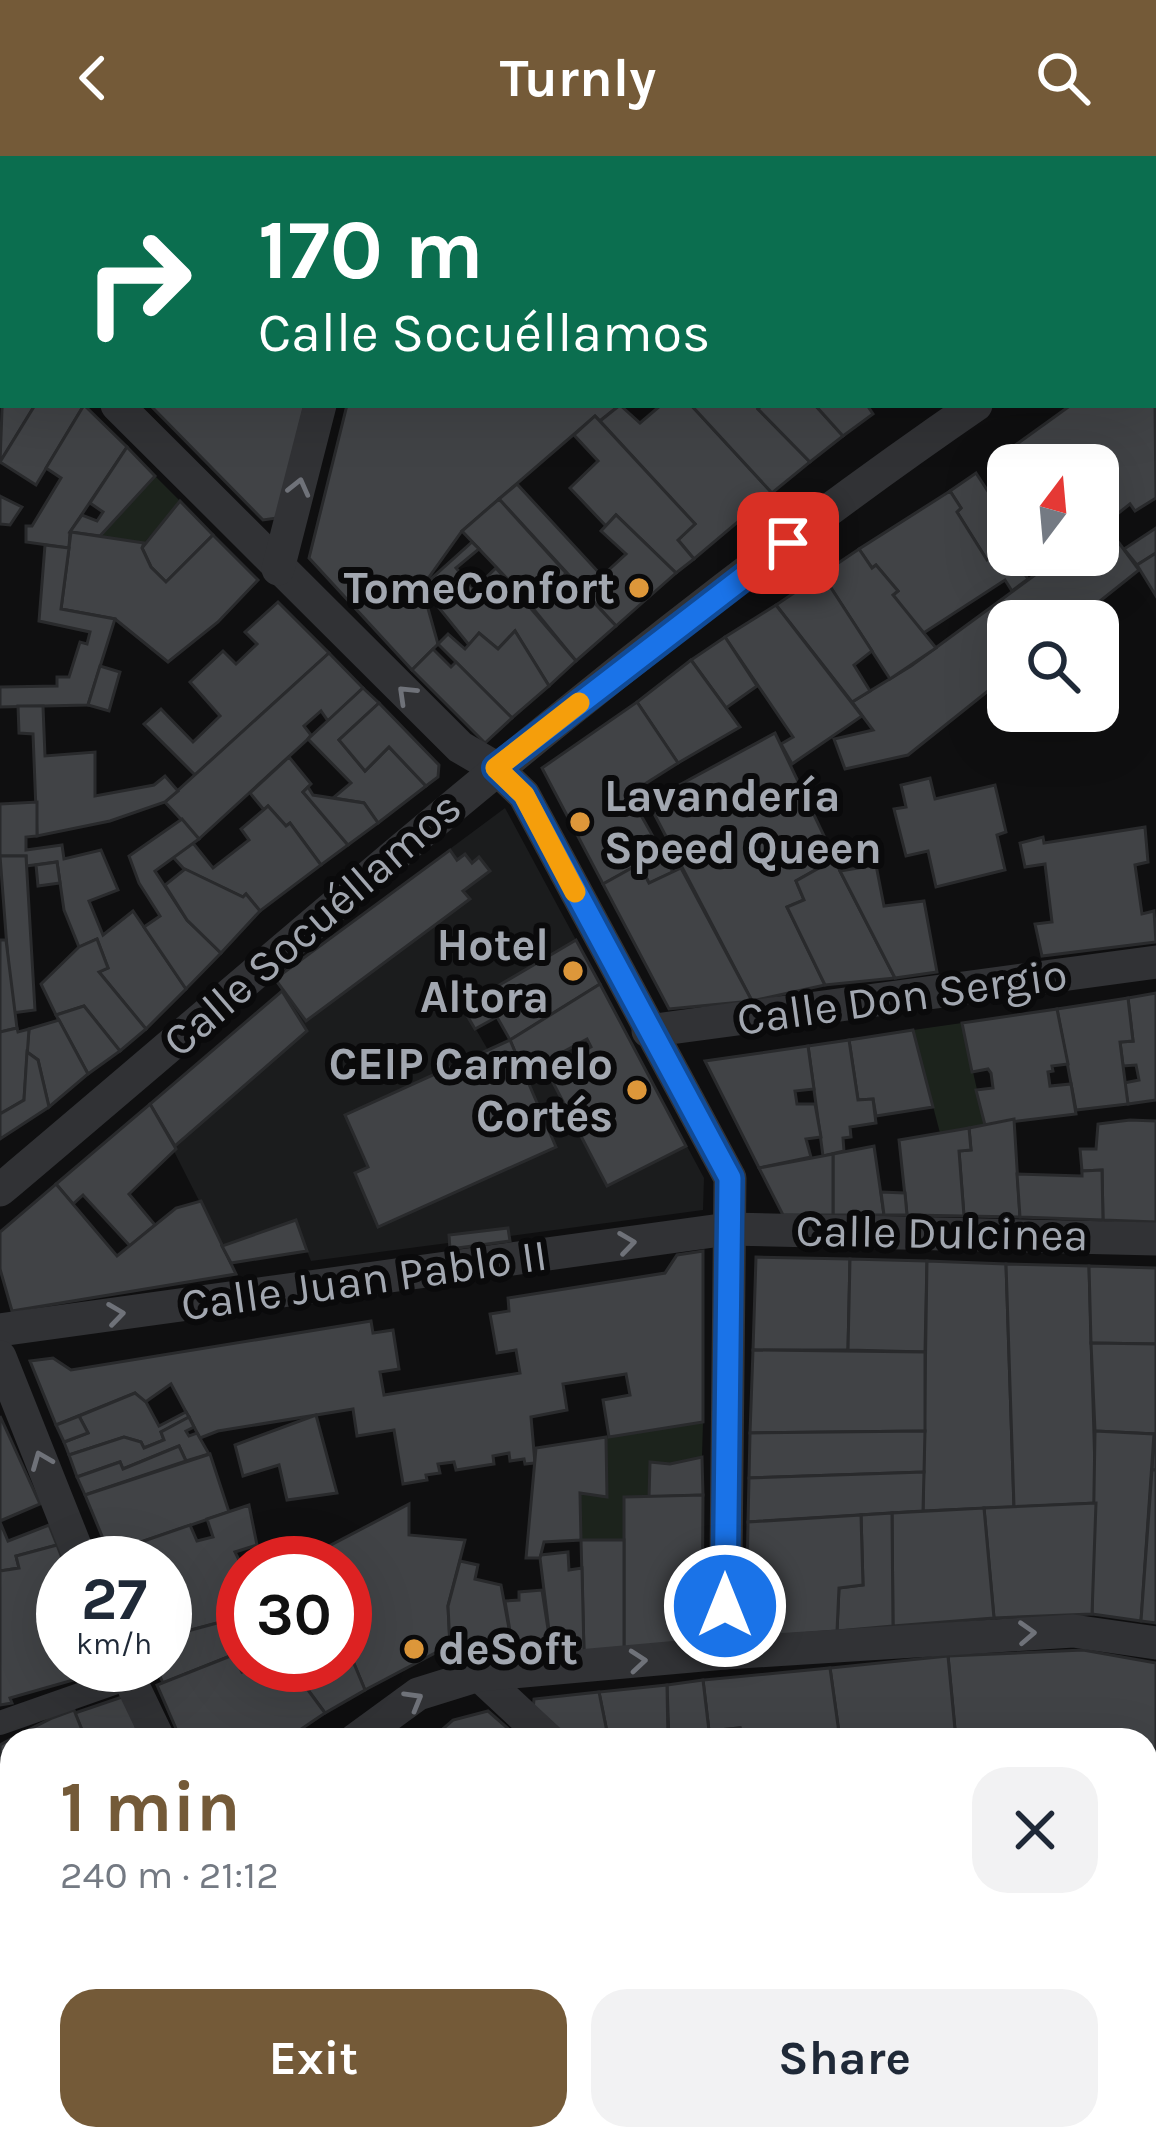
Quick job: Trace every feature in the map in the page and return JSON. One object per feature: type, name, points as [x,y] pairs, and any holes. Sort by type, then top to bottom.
[{"type":"street","points":[[120,408],[460,748],[496,768],[524,795],[730,1178],[725,1653]]},
{"type":"street","points":[[278,569],[319,408]]},
{"type":"street","name":"Calle Socuéllamos","points":[[0,1190],[496,768],[897,459],[972,408]]},
{"type":"street","name":"Calle Don Sergio","points":[[648,1031],[1156,962]]},
{"type":"street","name":"Calle Dulcinea","points":[[728,1229],[1156,1239]]},
{"type":"street","name":"Calle Juan Pablo II","points":[[0,1330],[728,1229]]},
{"type":"street","points":[[0,1357],[71,1536]]},
{"type":"street","points":[[371,1728],[418,1694],[479,1675],[1073,1630],[1156,1643]]},
{"type":"street","points":[[479,1675],[536,1728]]},
{"type":"street","points":[[0,1723],[75,1692]]},
{"type":"street","points":[[136,1692],[153,1728]]},
{"type":"shaded area","points":[[155,476],[180,501],[144,543],[100,536]]},
{"type":"shaded area","points":[[505,808],[576,940],[463,1007],[488,1050],[525,1033],[600,984],[704,1178],[703,1210],[510,1236],[510,1241],[450,1249],[448,1243],[311,1261],[295,1221],[222,1246],[150,1104],[282,992],[275,979]]},
{"type":"shaded area","points":[[962,1023],[985,1125],[940,1133],[913,1030]]},
{"type":"shaded area","points":[[703,1422],[702,1457],[670,1464],[651,1462],[649,1497],[624,1540],[581,1540],[580,1493],[607,1497],[606,1437]]},
{"type":"building","points":[[2,408],[33,408],[0,462]]},
{"type":"building","points":[[33,408],[82,408],[36,485],[0,462]]},
{"type":"building","points":[[82,408],[127,447],[70,532],[69,548],[26,542],[26,526],[32,526],[61,478],[46,468]]},
{"type":"building","points":[[153,408],[304,408],[277,518],[263,520]]},
{"type":"building","points":[[346,408],[616,408],[600,421],[595,416],[462,531],[422,587],[438,644],[412,670],[309,558]]},
{"type":"building","points":[[616,408],[623,408],[640,423],[658,408],[694,408],[772,493],[694,559],[678,540],[695,524],[600,421]]},
{"type":"building","points":[[694,408],[759,408],[810,462],[772,493]]},
{"type":"building","points":[[818,408],[843,436],[810,462],[758,409]]},
{"type":"building","points":[[818,408],[869,408],[873,414],[843,436]]},
{"type":"building","points":[[1067,408],[1155,408],[1156,498],[1135,511],[1130,504],[1119,513],[1119,444],[1017,444]]},
{"type":"building","points":[[595,416],[695,524],[678,540],[694,559],[676,573],[616,515],[606,526],[570,488],[598,461],[574,435]]},
{"type":"building","points":[[127,447],[155,476],[100,536],[70,532],[82,515],[97,521],[103,512],[90,503]]},
{"type":"building","points":[[976,473],[987,490],[987,560],[957,512],[961,508],[950,491]]},
{"type":"building","points":[[517,484],[602,576],[626,554],[601,531],[616,515],[676,573],[616,626],[499,499]]},
{"type":"building","points":[[950,491],[961,508],[957,512],[987,560],[987,576],[1028,579],[1012,591],[1005,580],[922,634],[893,595],[898,591],[859,549]]},
{"type":"building","points":[[0,496],[22,507],[10,525],[0,524]]},
{"type":"building","points":[[499,499],[566,573],[557,584],[575,603],[586,594],[616,626],[576,661],[462,531]]},
{"type":"building","points":[[180,501],[213,535],[166,582],[151,567],[142,548]]},
{"type":"building","points":[[1156,528],[1156,553],[1137,565],[1124,549]]},
{"type":"building","points":[[71,532],[144,543],[151,567],[166,582],[213,535],[258,580],[218,622],[168,662],[115,619],[61,609]]},
{"type":"building","points":[[472,542],[479,549],[456,568],[474,589],[496,568],[576,661],[549,686],[515,631],[498,649],[479,633],[469,645],[422,587]]},
{"type":"building","points":[[1119,543],[1139,570],[1101,600],[1001,600],[1033,576],[1119,576]]},
{"type":"building","points":[[45,545],[69,548],[61,609],[115,619],[88,705],[0,707],[0,687],[57,686],[57,677],[69,677],[80,642],[87,644],[90,632],[39,621]]},
{"type":"building","points":[[859,549],[898,591],[893,595],[936,648],[890,679],[822,574]]},
{"type":"building","points":[[1156,553],[1156,596],[1137,565]]},
{"type":"building","points":[[822,574],[872,651],[854,665],[870,691],[852,702],[776,605]]},
{"type":"building","points":[[278,602],[329,653],[195,775],[144,724],[161,709],[193,742],[220,716],[190,682],[223,651],[236,664],[257,644],[245,632]]},
{"type":"building","points":[[776,605],[862,716],[792,764],[781,744],[793,737],[725,637]]},
{"type":"building","points":[[987,610],[987,692],[908,755],[845,769],[834,739],[873,730],[852,702]]},
{"type":"building","points":[[515,631],[549,686],[512,718],[438,644],[448,634],[465,649],[479,633],[498,649]]},
{"type":"building","points":[[725,637],[757,686],[726,708],[691,660]]},
{"type":"building","points":[[433,649],[451,667],[456,662],[512,718],[485,743],[412,670]]},
{"type":"building","points":[[329,653],[363,688],[328,721],[321,711],[304,726],[311,735],[308,739],[199,839],[165,802]]},
{"type":"building","points":[[691,660],[740,727],[678,763],[637,702]]},
{"type":"building","points":[[100,666],[120,672],[109,711],[88,705]]},
{"type":"building","points":[[363,688],[379,703],[339,740],[365,771],[389,747],[426,786],[378,823],[364,803],[333,798],[351,783],[308,739]]},
{"type":"building","points":[[637,702],[678,763],[629,794],[673,872],[649,883],[639,864],[603,884],[542,768]]},
{"type":"building","points":[[379,703],[439,765],[438,777],[426,786],[389,747],[365,771],[339,740]]},
{"type":"building","points":[[18,706],[43,706],[45,756],[95,752],[95,796],[154,785],[165,776],[178,791],[165,802],[110,821],[37,836],[33,734],[19,733]]},
{"type":"building","points":[[775,733],[835,859],[796,881],[804,900],[787,907],[825,985],[752,1001],[648,802]]},
{"type":"building","points":[[289,757],[311,784],[303,792],[348,845],[321,865],[290,823],[286,826],[268,806],[264,810],[250,793]]},
{"type":"building","points":[[930,778],[935,799],[995,785],[1006,832],[997,835],[1005,870],[936,887],[928,851],[906,856],[894,809],[906,807],[901,785]]},
{"type":"building","points":[[308,787],[313,795],[364,803],[378,823],[348,845],[303,792]]},
{"type":"building","points":[[37,802],[37,836],[26,837],[26,850],[62,845],[64,859],[101,850],[118,890],[89,901],[103,935],[133,911],[186,989],[146,1029],[99,972],[108,968],[97,939],[79,947],[64,910],[57,862],[26,866],[26,856],[0,856],[0,804]]},
{"type":"building","points":[[268,806],[286,826],[290,823],[321,865],[260,911],[246,894],[243,897],[184,869],[173,857],[193,843],[213,868],[249,840],[241,829]]},
{"type":"building","points":[[182,819],[199,839],[155,871],[187,920],[221,953],[186,989],[144,927],[160,916],[129,856]]},
{"type":"building","points":[[1145,827],[1148,862],[1135,865],[1142,914],[1154,911],[1156,942],[1042,956],[1035,924],[1052,922],[1045,864],[1025,867],[1020,843]]},
{"type":"building","points":[[450,850],[457,860],[465,854],[472,863],[479,857],[490,871],[463,891],[470,899],[306,1021],[275,979]]},
{"type":"building","points":[[0,856],[26,856],[35,1010],[12,1013]]},
{"type":"building","points":[[835,859],[895,978],[825,985],[787,907],[804,900],[796,881]]},
{"type":"building","points":[[57,862],[60,883],[38,886],[36,865]]},
{"type":"building","points":[[639,864],[649,883],[681,868],[752,1001],[669,1009],[603,884]]},
{"type":"building","points":[[876,865],[884,906],[924,901],[937,972],[895,978],[840,871]]},
{"type":"building","points":[[185,869],[243,897],[246,894],[260,911],[221,953],[187,920],[165,885]]},
{"type":"building","points":[[97,939],[108,968],[99,972],[146,1029],[120,1051],[84,1006],[56,1015],[41,984],[79,947]]},
{"type":"building","points":[[0,940],[6,940],[17,1028],[0,1032]]},
{"type":"building","points":[[576,940],[600,984],[510,1040],[497,1017],[475,1029],[462,1007]]},
{"type":"building","points":[[600,984],[686,1146],[607,1186],[547,1071],[591,1047],[587,1039],[524,1073],[510,1040]]},
{"type":"building","points":[[282,991],[307,1031],[175,1146],[150,1104]]},
{"type":"building","points":[[1156,993],[1156,1100],[1128,1104],[1124,1083],[1139,1080],[1136,1065],[1123,1066],[1120,1042],[1133,1041],[1128,998]]},
{"type":"building","points":[[1128,998],[1133,1041],[1120,1042],[1128,1104],[1076,1110],[1057,1009]]},
{"type":"building","points":[[84,1006],[120,1051],[88,1074],[56,1015]]},
{"type":"building","points":[[1057,1009],[1068,1064],[1052,1066],[1050,1086],[1071,1084],[1076,1114],[985,1125],[976,1090],[993,1088],[991,1073],[988,1069],[972,1072],[962,1023]]},
{"type":"building","points":[[59,1020],[88,1074],[49,1107],[38,1060],[27,1052],[29,1029]]},
{"type":"building","points":[[17,1028],[18,1032],[29,1029],[24,1100],[0,1114],[0,1032]]},
{"type":"building","points":[[913,1030],[933,1107],[876,1116],[873,1099],[858,1100],[849,1040]]},
{"type":"building","points":[[510,1040],[556,1147],[378,1227],[355,1173],[368,1167],[345,1115]]},
{"type":"building","points":[[849,1040],[858,1100],[873,1099],[876,1123],[850,1127],[851,1137],[843,1138],[844,1151],[823,1156],[808,1046]]},
{"type":"building","points":[[808,1046],[814,1089],[795,1091],[797,1104],[815,1104],[821,1137],[806,1139],[811,1157],[759,1168],[705,1061]]},
{"type":"building","points":[[27,1052],[38,1060],[49,1107],[0,1139],[0,1114],[24,1100]]},
{"type":"building","points":[[150,1104],[176,1149],[129,1194],[155,1225],[130,1246],[83,1195],[73,1204],[56,1184]]},
{"type":"building","points":[[1014,1119],[1020,1217],[964,1216],[959,1151],[971,1150],[969,1128]]},
{"type":"building","points":[[1156,1121],[1156,1222],[1103,1220],[1102,1170],[1082,1171],[1080,1149],[1096,1149],[1098,1124]]},
{"type":"building","points":[[969,1128],[971,1150],[959,1151],[964,1216],[907,1215],[899,1140]]},
{"type":"building","points":[[874,1146],[884,1215],[833,1215],[833,1154]]},
{"type":"building","points":[[833,1154],[833,1215],[783,1215],[759,1168]]},
{"type":"building","points":[[1102,1170],[1103,1220],[1020,1217],[1017,1174],[1082,1176],[1082,1171]]},
{"type":"building","points":[[56,1184],[117,1256],[176,1208],[201,1201],[236,1274],[12,1311],[0,1269],[0,1232]]},
{"type":"building","points":[[881,1192],[905,1193],[907,1215],[884,1215]]},
{"type":"building","points":[[296,1220],[307,1251],[231,1263],[222,1246]]},
{"type":"building","points":[[508,1228],[510,1241],[450,1249],[449,1235]]},
{"type":"building","points":[[703,1251],[703,1422],[609,1437],[603,1400],[630,1395],[626,1374],[563,1384],[567,1410],[531,1417],[535,1463],[510,1461],[509,1453],[493,1456],[494,1464],[456,1470],[454,1462],[438,1464],[440,1473],[403,1484],[394,1430],[357,1436],[353,1409],[200,1438],[171,1384],[144,1403],[135,1393],[56,1425],[30,1361],[53,1358],[71,1370],[371,1321],[373,1333],[393,1330],[399,1369],[380,1372],[384,1395],[520,1373],[516,1350],[497,1353],[490,1314],[509,1311],[508,1298],[665,1273],[677,1255]]},
{"type":"building","points":[[756,1257],[850,1259],[848,1350],[753,1350]]},
{"type":"building","points":[[850,1259],[927,1261],[925,1352],[848,1350]]},
{"type":"building","points":[[927,1261],[1006,1264],[1014,1507],[923,1511]]},
{"type":"building","points":[[1006,1264],[1089,1266],[1096,1503],[1014,1507]]},
{"type":"building","points":[[1089,1266],[1156,1268],[1156,1344],[1091,1343]]},
{"type":"building","points":[[1091,1343],[1156,1344],[1156,1470],[1152,1470],[1154,1434],[1095,1431]]},
{"type":"building","points":[[753,1350],[925,1352],[925,1431],[750,1433]]},
{"type":"building","points":[[135,1393],[146,1402],[159,1426],[186,1412],[189,1417],[161,1432],[164,1440],[144,1448],[141,1442],[124,1437],[69,1455],[64,1442],[88,1433],[79,1416]]},
{"type":"building","points":[[316,1415],[337,1493],[287,1500],[279,1465],[243,1476],[235,1445]]},
{"type":"building","points":[[0,1416],[40,1504],[0,1521]]},
{"type":"building","points":[[79,1416],[88,1433],[64,1442],[56,1425]]},
{"type":"building","points":[[189,1417],[194,1427],[186,1431],[189,1436],[197,1433],[209,1454],[186,1461],[179,1446],[123,1469],[120,1462],[77,1477],[69,1455],[124,1437],[141,1442],[144,1448],[164,1440],[161,1432]]},
{"type":"building","points":[[925,1431],[924,1472],[749,1478],[750,1433]]},
{"type":"building","points":[[1095,1431],[1154,1434],[1141,1621],[1092,1614]]},
{"type":"building","points":[[606,1437],[607,1497],[580,1493],[581,1540],[544,1542],[540,1558],[526,1558],[536,1448]]},
{"type":"building","points":[[179,1446],[186,1461],[85,1495],[77,1477],[120,1462],[123,1469]]},
{"type":"building","points":[[210,1454],[229,1512],[159,1536],[102,1536],[85,1495]]},
{"type":"building","points":[[702,1457],[703,1495],[649,1497],[650,1462],[670,1464]]},
{"type":"building","points":[[1152,1470],[1156,1470],[1156,1623],[1141,1621]]},
{"type":"building","points":[[924,1472],[923,1511],[748,1522],[749,1478]]},
{"type":"building","points":[[703,1495],[702,1643],[624,1650],[624,1497]]},
{"type":"building","points":[[1096,1503],[1092,1614],[994,1618],[984,1508]]},
{"type":"building","points":[[409,1504],[409,1535],[465,1540],[448,1606],[450,1645],[372,1686],[372,1536],[348,1536]]},
{"type":"building","points":[[249,1505],[255,1536],[216,1536],[216,1623],[192,1630],[192,1536],[158,1536],[190,1525],[197,1541],[213,1537],[207,1519]]},
{"type":"building","points":[[984,1508],[994,1618],[893,1626],[892,1513]]},
{"type":"building","points":[[892,1513],[893,1626],[837,1631],[839,1588],[863,1585],[861,1515]]},
{"type":"building","points":[[861,1515],[863,1585],[839,1588],[837,1631],[746,1638],[748,1522]]},
{"type":"building","points":[[0,1522],[8,1541],[49,1525],[53,1536],[36,1536],[36,1551],[16,1556],[19,1568],[0,1571]]},
{"type":"building","points":[[581,1540],[624,1540],[624,1650],[584,1653]]},
{"type":"building","points":[[36,1551],[36,1691],[0,1705],[0,1571],[19,1568],[16,1556]]},
{"type":"building","points":[[568,1552],[569,1570],[582,1568],[584,1653],[552,1655],[540,1558]]},
{"type":"building","points":[[460,1561],[478,1565],[475,1579],[501,1585],[515,1661],[450,1645],[448,1606]]},
{"type":"building","points":[[542,1590],[552,1655],[515,1661],[505,1601],[519,1600],[519,1592]]},
{"type":"building","points":[[216,1623],[216,1662],[192,1671],[192,1630]]},
{"type":"building","points":[[1083,1650],[1156,1663],[1156,1728],[955,1728],[948,1656]]},
{"type":"building","points":[[948,1656],[955,1728],[838,1728],[830,1668]]},
{"type":"building","points":[[216,1662],[216,1692],[309,1692],[325,1713],[303,1728],[176,1728],[160,1692],[192,1692],[192,1671]]},
{"type":"building","points":[[830,1668],[838,1728],[709,1728],[703,1680]]},
{"type":"building","points":[[703,1680],[709,1728],[669,1728],[667,1685]]},
{"type":"building","points":[[667,1685],[668,1728],[606,1728],[599,1692]]},
{"type":"building","points":[[309,1692],[362,1692],[325,1713]]},
{"type":"building","points":[[599,1692],[606,1728],[555,1728],[533,1710],[534,1699]]},
{"type":"building","points":[[125,1696],[137,1728],[81,1728],[75,1713]]},
{"type":"building","points":[[74,1710],[81,1728],[32,1728]]},
{"type":"building","points":[[488,1711],[507,1728],[444,1728],[453,1720]]},
{"type":"slow traffic","points":[[575,892],[524,795],[496,768],[579,703]]},
{"type":"place","name":"TomeConfort","points":[[639,588]]},
{"type":"place","name":"Lavandería Speed Queen","points":[[580,822]]},
{"type":"place","name":"Hotel Altora","points":[[573,971]]},
{"type":"place","name":"CEIP Carmelo Cortés","points":[[637,1090]]},
{"type":"place","name":"deSoft","points":[[414,1649]]},
{"type":"route","points":[[725,1606],[730,1178],[524,795],[496,768],[788,543]]}]
